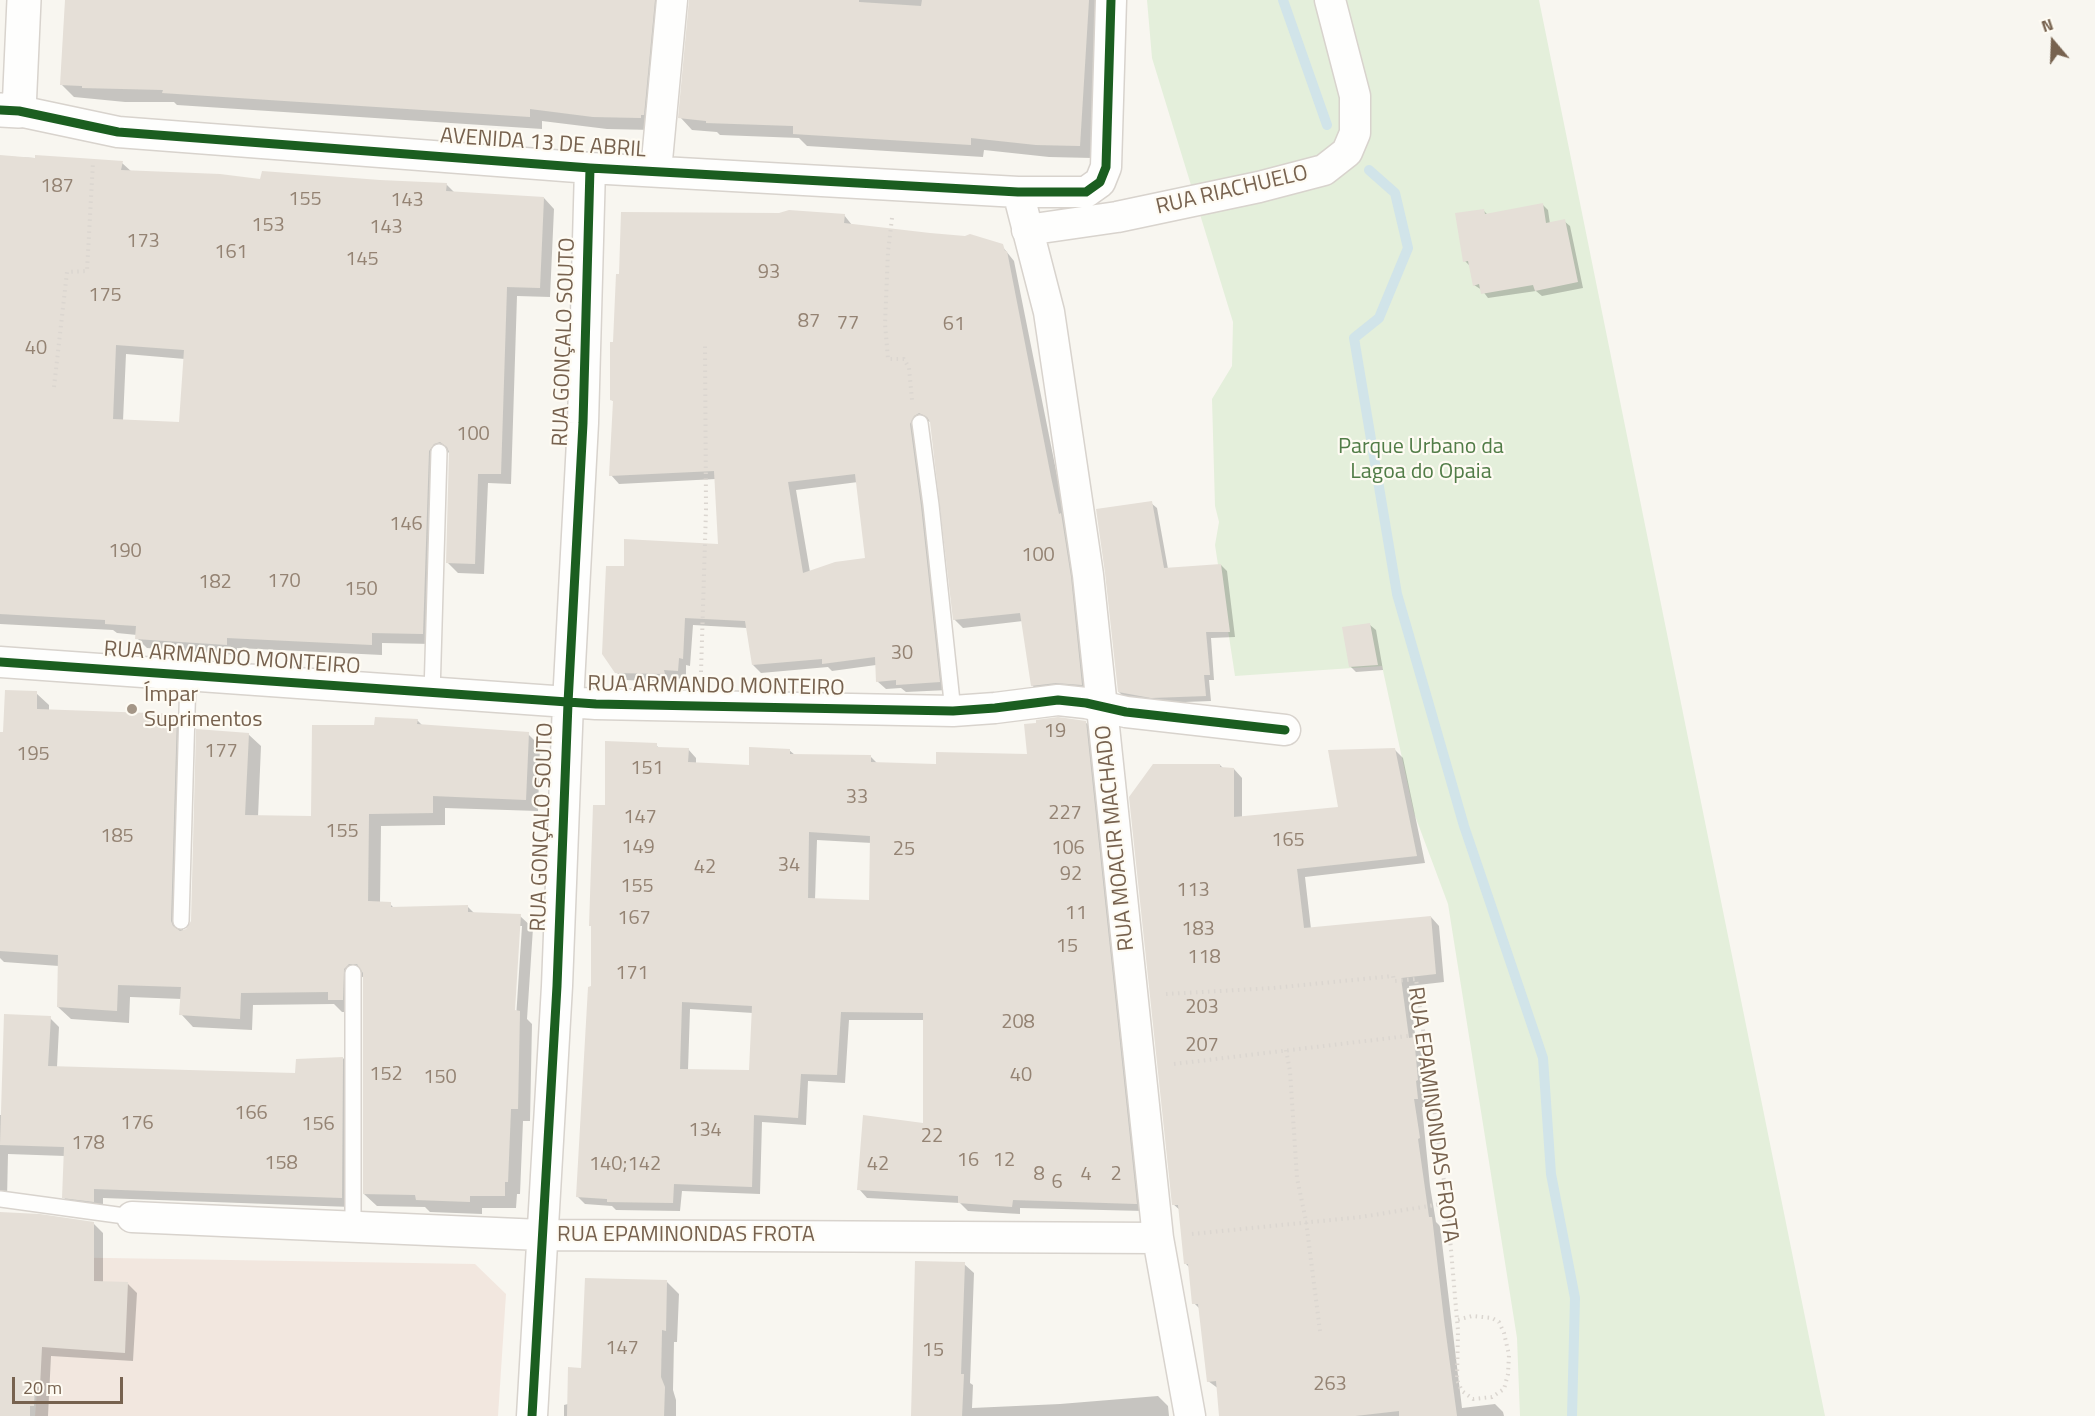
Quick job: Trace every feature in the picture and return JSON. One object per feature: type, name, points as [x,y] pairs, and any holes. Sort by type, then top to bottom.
[{"type":"street","points":[[9,110],[24,0]]},
{"type":"street","points":[[657,171],[672,0]]},
{"type":"street","name":"AVENIDA 13 DE ABRIL","points":[[9,110],[118,132],[590,168],[1018,192],[1086,192],[1100,182],[1106,167],[1111,0]]},
{"type":"street","name":"RUA RIACHUELO","points":[[1027,230],[1117,217],[1259,187],[1324,170],[1347,152],[1355,133],[1355,96],[1330,0]]},
{"type":"street","name":"RUA GONÇALO SOUTO","points":[[532,1416],[557,974],[583,423],[590,168]]},
{"type":"street","name":"RUA MOACIR MACHADO","points":[[1018,192],[1049,312],[1088,575],[1158,1238],[1190,1416]]},
{"type":"street","name":"RUA ARMANDO MONTEIRO","points":[[0,662],[568,703],[952,711],[1058,700],[1126,712],[1285,730]]},
{"type":"street","name":"RUA EPAMINONDAS FROTA","points":[[132,1217],[541,1235],[1158,1238]]},
{"type":"lane","points":[[920,423],[931,505],[952,711]]},
{"type":"lane","points":[[432,694],[439,452]]},
{"type":"lane","points":[[181,921],[188,676]]},
{"type":"lane","points":[[352,1227],[353,973]]},
{"type":"lane","name":"RUA EPAMINONDAS FROTA","points":[[0,1198],[132,1217]]},
{"type":"path","points":[[54,387],[67,272],[87,271],[95,127]]},
{"type":"path","points":[[897,185],[888,252],[886,336],[888,359],[904,359],[909,368],[914,422],[920,423]]},
{"type":"path","points":[[700,706],[706,510],[705,344]]},
{"type":"path","points":[[1141,1068],[1424,1034]]},
{"type":"path","points":[[1286,1050],[1290,1071],[1297,1178],[1306,1221],[1320,1331]]},
{"type":"path","points":[[1158,1238],[1361,1217],[1447,1203]]},
{"type":"shaded area","points":[[47,1257],[475,1264],[506,1294],[498,1416],[35,1416]]},
{"type":"green space","name":"Parque Urbano da Lagoa do Opaia","points":[[1147,0],[1539,0],[1825,1416],[1520,1416],[1517,1338],[1448,904],[1414,813],[1382,666],[1235,676],[1215,545],[1219,522],[1215,506],[1212,399],[1232,366],[1233,322],[1152,58]]},
{"type":"building","points":[[65,0],[655,0],[644,115],[641,115],[641,118],[593,117],[530,109],[530,117],[162,93],[163,90],[82,88],[82,86],[60,85]]},
{"type":"building","points":[[689,0],[859,0],[859,2],[921,6],[922,0],[1089,0],[1080,146],[1036,145],[971,138],[971,145],[793,134],[793,126],[706,123],[706,121],[678,118]]},
{"type":"building","points":[[0,155],[123,161],[121,170],[220,174],[260,179],[262,171],[447,183],[446,191],[544,197],[540,288],[507,287],[501,474],[478,474],[475,564],[446,563],[449,452],[447,447],[440,442],[434,444],[429,451],[423,634],[372,633],[372,645],[227,638],[227,645],[135,639],[136,626],[105,624],[105,620],[0,614]],"holes":[[[116,345],[184,350],[179,422],[113,419]]]},
{"type":"building","points":[[1543,203],[1546,223],[1565,219],[1578,282],[1535,291],[1533,285],[1481,294],[1479,284],[1473,286],[1468,261],[1463,262],[1455,213],[1484,209],[1485,214]]},
{"type":"building","points":[[789,210],[845,214],[844,223],[930,233],[965,236],[970,234],[1003,244],[1007,251],[1051,477],[1059,514],[1061,513],[1071,577],[1082,685],[1056,683],[1031,686],[1020,613],[953,620],[930,422],[927,417],[919,413],[914,416],[910,424],[940,682],[896,685],[896,680],[876,682],[875,657],[822,664],[822,659],[752,665],[745,621],[685,618],[683,659],[679,658],[678,671],[664,670],[665,674],[615,673],[602,654],[606,566],[624,566],[624,539],[718,544],[714,471],[609,476],[613,401],[610,400],[610,342],[613,342],[616,274],[619,274],[621,212],[779,213]],"holes":[[[855,474],[865,558],[835,562],[803,573],[788,482]]]},
{"type":"building","points":[[1152,501],[1164,568],[1221,564],[1230,632],[1206,632],[1210,675],[1204,675],[1206,696],[1151,698],[1118,692],[1096,509]]},
{"type":"building","points":[[1370,623],[1378,665],[1349,667],[1342,627]]},
{"type":"building","points":[[5,690],[37,691],[37,709],[177,714],[171,921],[173,926],[180,931],[186,929],[191,921],[196,729],[249,733],[245,815],[311,816],[312,725],[374,725],[375,717],[418,719],[417,724],[529,732],[526,800],[433,796],[433,813],[369,814],[368,901],[391,902],[391,907],[468,905],[468,912],[521,914],[515,1010],[520,1011],[518,1109],[511,1109],[508,1182],[505,1182],[505,1196],[470,1196],[470,1202],[416,1200],[415,1195],[363,1194],[363,973],[357,964],[349,964],[344,969],[343,1000],[328,1000],[328,992],[241,993],[240,1019],[179,1015],[181,987],[118,985],[117,1011],[57,1007],[58,955],[0,951],[0,732],[3,732]]},
{"type":"building","points":[[1058,717],[1086,721],[1137,1204],[1013,1200],[1012,1207],[958,1203],[958,1196],[857,1190],[863,1115],[923,1123],[923,1013],[841,1012],[837,1075],[801,1074],[798,1118],[754,1115],[752,1187],[674,1184],[673,1203],[607,1202],[607,1199],[576,1197],[588,987],[591,986],[591,926],[589,926],[593,805],[605,805],[605,741],[657,743],[657,747],[689,748],[688,762],[749,765],[749,747],[790,749],[790,754],[871,755],[871,762],[936,764],[936,752],[1027,754],[1024,724],[1036,723],[1036,720]],"holes":[[[809,832],[870,836],[869,900],[808,898]],[[682,1002],[752,1006],[749,1070],[680,1069]]]},
{"type":"building","points":[[1395,748],[1417,856],[1297,869],[1304,928],[1431,916],[1436,974],[1401,978],[1409,1038],[1414,1037],[1418,1099],[1414,1099],[1420,1138],[1418,1139],[1429,1217],[1432,1217],[1457,1416],[1399,1416],[1399,1411],[1355,1416],[1219,1416],[1216,1381],[1207,1382],[1198,1304],[1192,1304],[1188,1264],[1184,1264],[1178,1205],[1172,1205],[1129,797],[1153,764],[1220,764],[1220,767],[1234,768],[1234,817],[1338,807],[1328,750]]},
{"type":"building","points":[[4,1014],[51,1016],[48,1066],[295,1073],[296,1059],[343,1057],[342,1198],[94,1189],[94,1202],[62,1198],[64,1147],[0,1145]]},
{"type":"building","points":[[0,1212],[40,1214],[94,1222],[94,1281],[128,1282],[125,1353],[42,1347],[40,1387],[35,1387],[34,1406],[30,1406],[30,1416],[0,1416]]},
{"type":"building","points":[[915,1261],[965,1262],[961,1374],[964,1374],[962,1416],[911,1416]]},
{"type":"building","points":[[585,1278],[667,1280],[666,1331],[662,1330],[661,1377],[665,1387],[664,1416],[567,1416],[568,1367],[581,1368]]},
{"type":"waterway","points":[[1283,0],[1327,125]]},
{"type":"waterway","points":[[1369,170],[1395,193],[1408,248],[1379,318],[1354,338],[1397,594],[1464,826],[1543,1058],[1551,1174],[1575,1298],[1572,1416]]},
{"type":"cycle path","points":[[0,110],[19,111],[118,132],[590,168],[1018,192],[1086,192],[1100,182],[1106,167],[1111,0]]},
{"type":"cycle path","points":[[532,1416],[557,986],[568,703],[583,423],[590,168]]},
{"type":"cycle path","points":[[0,662],[596,704],[953,711],[1058,700],[1086,703],[1126,712],[1285,730]]},
{"type":"place","name":"Ímpar Suprimentos","points":[[132,709]]}]
